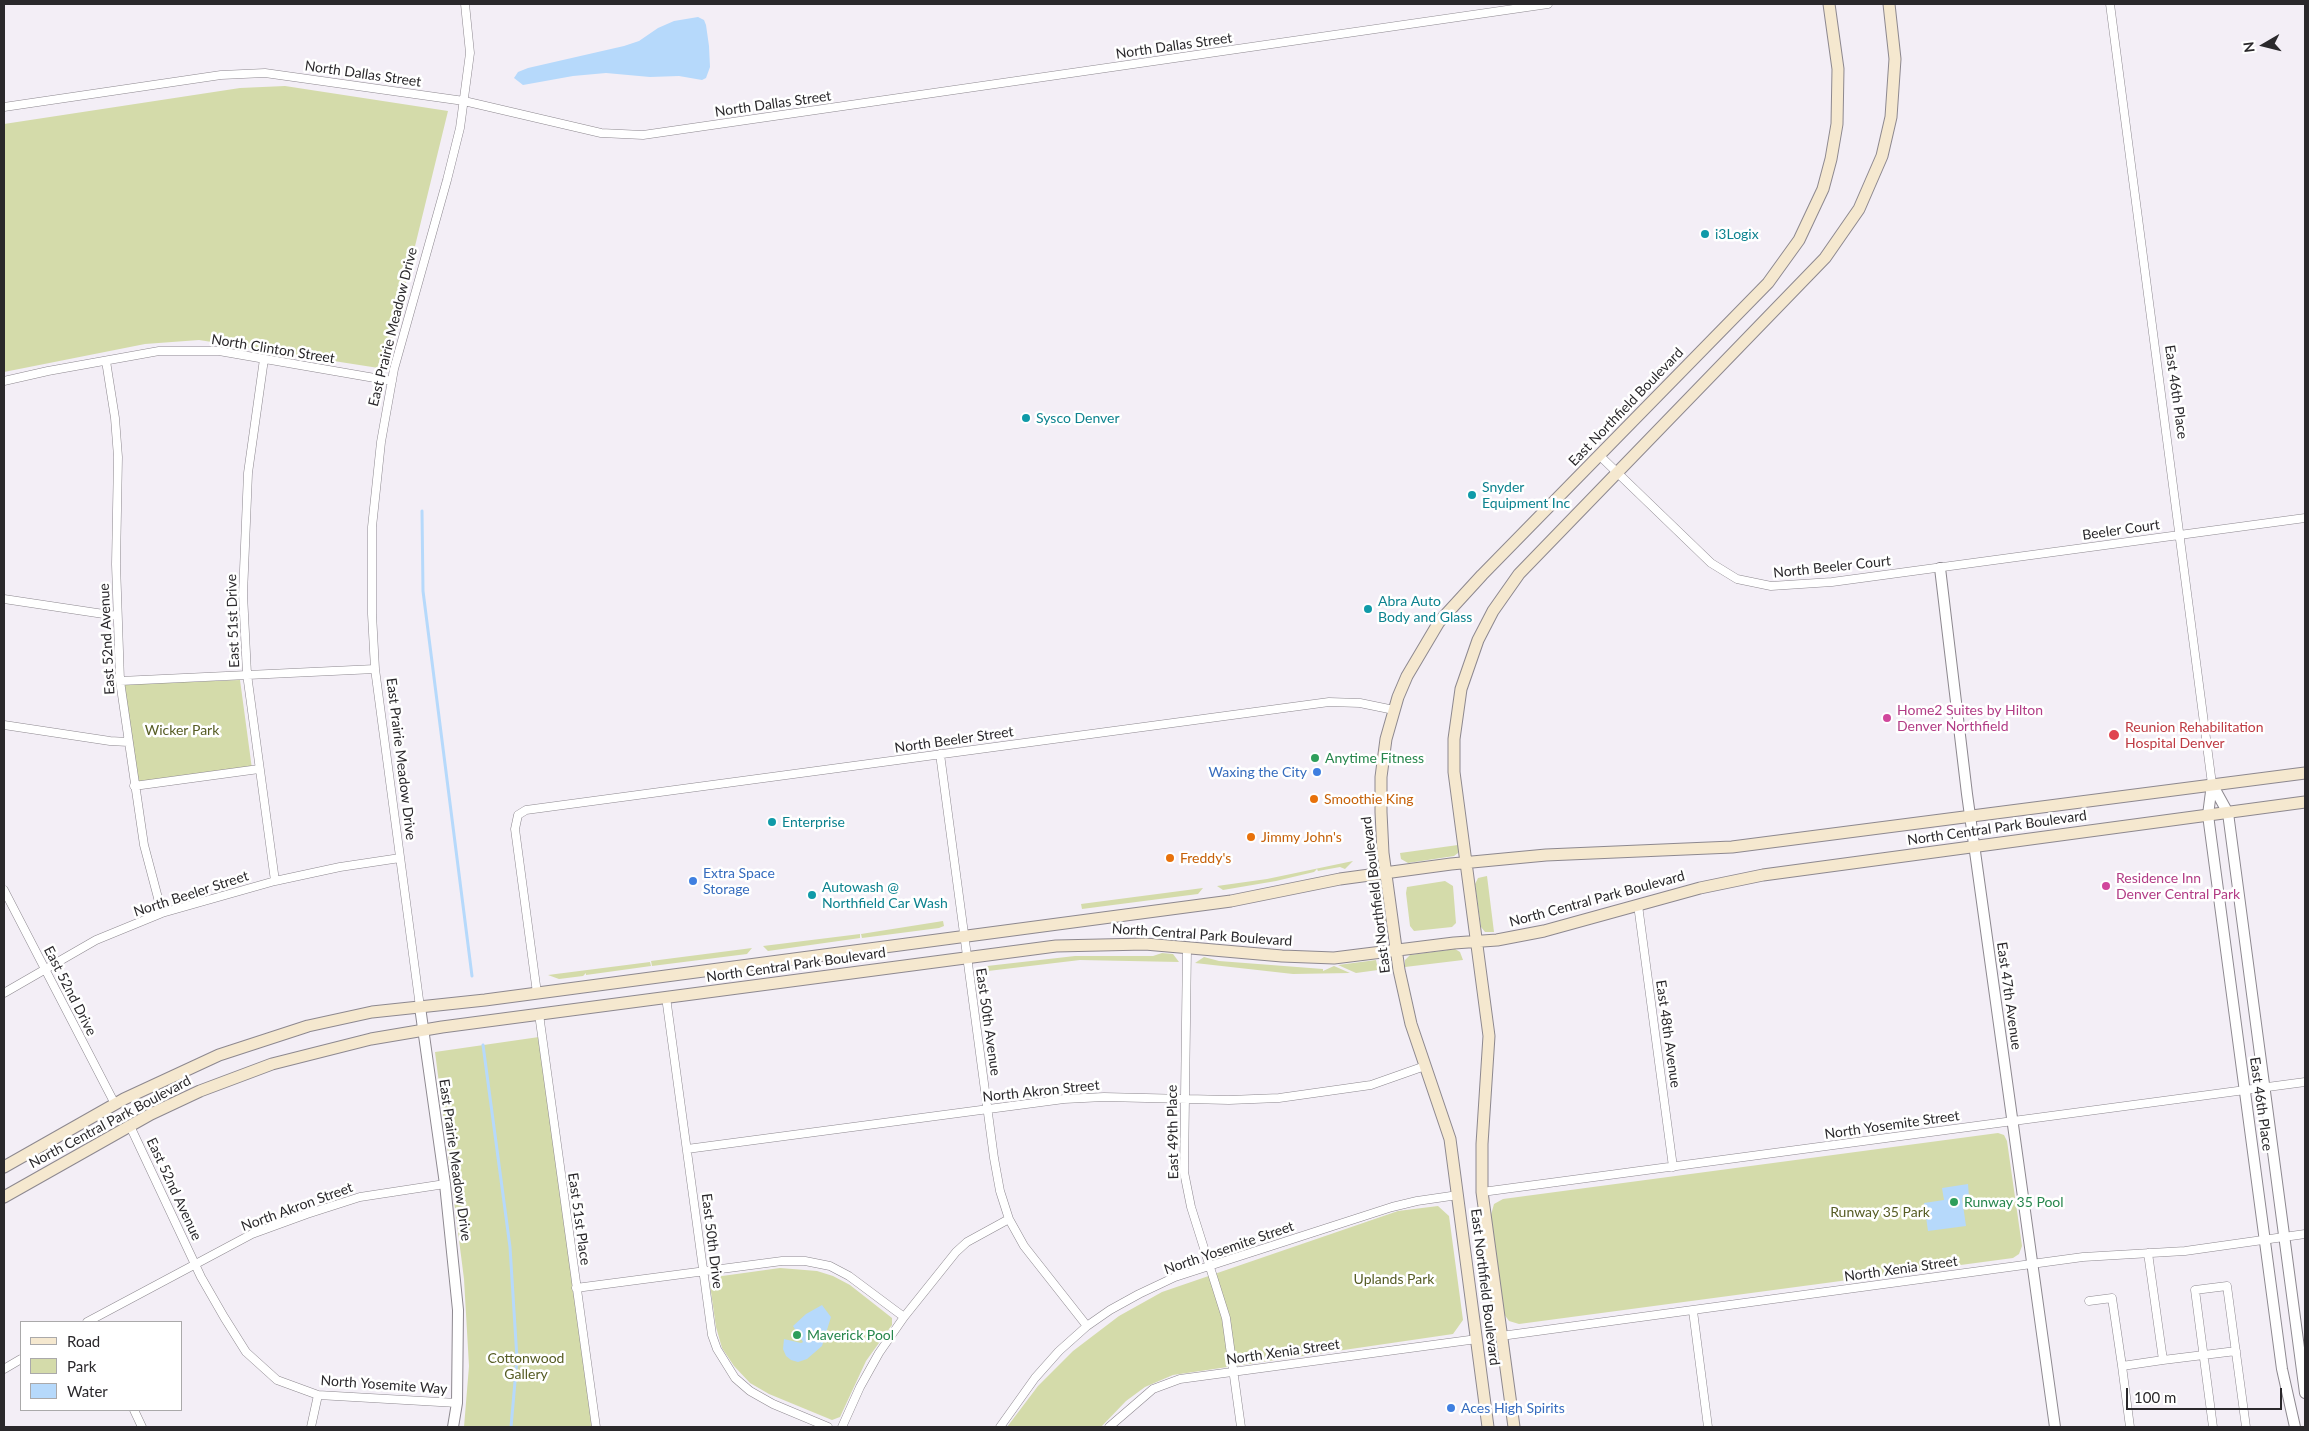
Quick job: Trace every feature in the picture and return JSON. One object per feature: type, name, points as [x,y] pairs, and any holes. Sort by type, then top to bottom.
[{"type":"main road","name":"East Northfield Boulevard","points":[[1488,1427],[1450,1139],[1411,1024],[1396,951],[1381,812],[1381,777],[1386,739],[1394,710],[1412,665],[1439,622],[1482,575],[1768,283],[1785,262],[1806,229],[1827,175],[1837,124],[1838,69],[1829,4]]},
{"type":"main road","name":"East Northfield Boulevard","points":[[1514,1427],[1482,1192],[1482,1144],[1490,1050],[1487,1015],[1456,792],[1454,739],[1459,697],[1471,656],[1493,611],[1519,574],[1825,258],[1859,209],[1882,156],[1891,117],[1894,59],[1889,4]]},
{"type":"main road","name":"North Central Park Boulevard","points":[[4,1167],[115,1104],[193,1066],[267,1038],[372,1012],[420,1006],[439,1006],[1232,901],[1323,882],[1466,862],[1546,855],[1719,849],[2305,773]]},
{"type":"main road","name":"North Central Park Boulevard","points":[[4,1197],[130,1126],[200,1091],[272,1064],[347,1044],[539,1014],[1037,948],[1092,944],[1145,944],[1297,957],[1344,957],[1476,942],[1539,932],[1716,884],[1756,876],[2305,802]]},
{"type":"street","name":"East Prairie Meadow Drive","points":[[453,1427],[456,1403],[458,1310],[445,1184],[376,669],[371,597],[372,527],[379,456],[392,380],[408,316],[451,168],[464,101],[470,53],[466,4]]},
{"type":"street","name":"North Dallas Street","points":[[4,107],[248,73],[274,74],[464,101],[601,132],[643,135],[1548,4]]},
{"type":"street","name":"East 46th Place","points":[[2110,4],[2181,535],[2212,784],[2208,815],[2282,1369],[2295,1427]]},
{"type":"street","name":"North Clinton Street","points":[[4,381],[159,351],[219,351],[392,380]]},
{"type":"street","name":"East 51st Drive","points":[[264,359],[250,454],[245,523],[243,594],[247,674],[274,881]]},
{"type":"street","name":"East 52nd Avenue","points":[[106,361],[118,457],[117,616],[120,681],[144,845],[162,913]]},
{"type":"street","name":"North Beeler Court","points":[[1600,456],[1711,563],[1738,579],[1770,586],[1799,586],[1940,568]]},
{"type":"street","name":"Beeler Court","points":[[1940,568],[2305,518]]},
{"type":"street","name":"East 47th Avenue","points":[[1940,568],[1951,677],[2055,1427]]},
{"type":"street","points":[[4,599],[117,616]]},
{"type":"street","points":[[120,681],[376,669]]},
{"type":"street","name":"North Beeler Street","points":[[537,993],[515,829],[518,815],[531,809],[1329,702],[1360,703],[1394,710]]},
{"type":"street","points":[[4,725],[110,742],[128,742]]},
{"type":"street","name":"East 50th Avenue","points":[[940,754],[1000,1191],[1009,1219],[1024,1246],[1087,1326]]},
{"type":"street","points":[[134,786],[259,769]]},
{"type":"street","name":"East 46th Place","points":[[2212,784],[2228,813],[2286,1237],[2305,1393]]},
{"type":"street","name":"North Beeler Street","points":[[4,992],[96,940],[162,913],[274,881],[340,867],[400,858]]},
{"type":"street","name":"East 52nd Drive","points":[[4,890],[115,1104]]},
{"type":"street","name":"East 48th Avenue","points":[[1638,905],[1673,1167]]},
{"type":"street","name":"East 49th Place","points":[[1187,947],[1184,1172],[1191,1207],[1226,1318],[1234,1371]]},
{"type":"street","name":"East 50th Drive","points":[[666,997],[712,1335],[723,1362],[735,1378],[750,1391],[773,1404],[828,1427]]},
{"type":"street","name":"East 51st Place","points":[[539,1014],[596,1427]]},
{"type":"street","name":"North Akron Street","points":[[687,1149],[1064,1099],[1104,1097],[1229,1100],[1279,1098],[1371,1085],[1425,1066]]},
{"type":"street","name":"North Yosemite Street","points":[[1482,1192],[2305,1082]]},
{"type":"street","name":"East 52nd Avenue","points":[[130,1126],[195,1263]]},
{"type":"street","name":"North Akron Street","points":[[89,1321],[252,1234],[307,1214],[360,1198],[445,1184]]},
{"type":"street","name":"North Yosemite Street","points":[[1000,1427],[1035,1378],[1059,1351],[1087,1326],[1110,1310],[1139,1294],[1176,1277],[1392,1207],[1417,1200],[1458,1195]]},
{"type":"street","points":[[842,1427],[879,1353],[904,1317],[956,1252],[967,1242],[1009,1219]]},
{"type":"street","name":"North Xenia Street","points":[[1501,1336],[2092,1256],[2192,1250],[2305,1234]]},
{"type":"street","points":[[2148,1253],[2163,1360]]},
{"type":"street","points":[[576,1288],[782,1261],[805,1261],[830,1266],[849,1276],[904,1317]]},
{"type":"street","name":"North Yosemite Way","points":[[195,1263],[224,1317],[246,1352],[278,1380],[318,1395],[456,1403]]},
{"type":"street","points":[[2213,1427],[2195,1290],[2227,1286],[2246,1427]]},
{"type":"street","points":[[2089,1301],[2112,1298],[2130,1427]]},
{"type":"street","points":[[1693,1311],[1708,1427]]},
{"type":"street","name":"North Xenia Street","points":[[1108,1427],[1143,1396],[1162,1384],[1184,1378],[1477,1339]]},
{"type":"street","points":[[2122,1366],[2236,1350]]},
{"type":"street","points":[[4,1369],[20,1361]]},
{"type":"street","points":[[1234,1371],[1241,1427]]},
{"type":"street","points":[[311,1427],[318,1395]]},
{"type":"street","points":[[135,1411],[144,1427]]},
{"type":"green space","points":[[285,86],[448,111],[385,369],[199,340],[145,344],[4,372],[4,124],[240,88]]},
{"type":"green space","name":"Wicker Park","points":[[240,680],[252,769],[137,783],[124,684]]},
{"type":"green space","points":[[1458,845],[1458,853],[1454,856],[1408,863],[1401,859],[1400,853]]},
{"type":"green space","points":[[1353,861],[1345,869],[1340,867],[1318,871],[1317,869],[1314,872],[1276,881],[1223,890],[1217,886],[1267,879]]},
{"type":"green space","points":[[1487,876],[1494,932],[1485,932],[1481,927],[1475,884],[1478,878]]},
{"type":"green space","points":[[1378,880],[1381,883],[1388,932],[1385,936],[1377,937],[1370,881]]},
{"type":"green space","points":[[1445,881],[1453,886],[1456,923],[1452,927],[1414,931],[1410,926],[1407,887]]},
{"type":"green space","points":[[1203,888],[1198,894],[1082,909],[1081,904]]},
{"type":"green space","points":[[943,921],[944,926],[939,928],[862,938],[861,934]]},
{"type":"green space","points":[[860,934],[860,938],[768,951],[763,946]]},
{"type":"green space","points":[[752,948],[747,954],[652,966],[651,961]]},
{"type":"green space","points":[[1455,949],[1460,952],[1463,960],[1405,967],[1405,960],[1410,955]]},
{"type":"green space","points":[[1162,953],[1173,954],[1179,962],[1080,960],[988,971],[987,966],[1075,956],[1153,956]]},
{"type":"green space","points":[[1204,957],[1219,961],[1323,969],[1323,971],[1334,966],[1350,973],[1293,974],[1195,963]]},
{"type":"green space","points":[[1376,960],[1378,970],[1356,973],[1338,965]]},
{"type":"green space","points":[[650,962],[651,966],[586,975],[586,973],[583,976],[559,979],[548,975]]},
{"type":"green space","name":"Cottonwood Gallery","points":[[539,1037],[593,1427],[464,1427],[469,1366],[464,1279],[435,1052]]},
{"type":"green space","name":"Runway 35 Park","points":[[1998,1133],[2004,1135],[2007,1141],[2022,1246],[2019,1254],[2013,1258],[1519,1324],[1509,1321],[1504,1314],[1491,1215],[1494,1204],[1503,1199]]},
{"type":"green space","name":"Uplands Park","points":[[1438,1206],[1449,1216],[1463,1320],[1453,1334],[1173,1375],[1145,1387],[1126,1401],[1101,1427],[1007,1427],[1038,1386],[1073,1351],[1119,1316],[1162,1292],[1398,1211]]},
{"type":"green space","points":[[780,1268],[817,1271],[833,1276],[850,1285],[892,1318],[892,1325],[866,1361],[840,1417],[832,1420],[769,1394],[750,1383],[734,1366],[722,1348],[716,1327],[710,1285],[715,1277]]},
{"type":"water","points":[[698,17],[704,20],[706,25],[709,46],[710,67],[706,78],[702,80],[679,76],[650,77],[606,73],[573,76],[523,85],[514,78],[518,72],[528,68],[624,46],[639,41],[658,28],[674,21]]},
{"type":"water","name":"Runway 35 Pool","points":[[1968,1184],[1969,1197],[1962,1198],[1966,1226],[1928,1231],[1924,1203],[1944,1200],[1942,1188]]},
{"type":"water","name":"Maverick Pool","points":[[822,1305],[831,1317],[822,1346],[807,1359],[798,1362],[791,1360],[786,1356],[783,1349],[784,1339],[803,1342],[793,1326],[806,1314]]},
{"type":"waterway","points":[[422,511],[423,591],[472,976]]},
{"type":"waterway","points":[[483,1045],[510,1247],[517,1359],[511,1427]]},
{"type":"place","name":"i3Logix","points":[[1705,234]]},
{"type":"place","name":"Sysco Denver","points":[[1026,418]]},
{"type":"place","name":"Snyder Equipment Inc","points":[[1472,495]]},
{"type":"place","name":"Abra Auto Body and Glass","points":[[1368,609]]},
{"type":"place","name":"Home2 Suites by Hilton Denver Northfield","points":[[1887,718]]},
{"type":"place","name":"Reunion Rehabilitation Hospital Denver","points":[[2114,735]]},
{"type":"place","name":"Anytime Fitness","points":[[1315,758]]},
{"type":"place","name":"Waxing the City","points":[[1317,772]]},
{"type":"place","name":"Smoothie King","points":[[1314,799]]},
{"type":"place","name":"Enterprise","points":[[772,822]]},
{"type":"place","name":"Jimmy John's","points":[[1251,837]]},
{"type":"place","name":"Freddy's","points":[[1170,858]]},
{"type":"place","name":"Extra Space Storage","points":[[693,881]]},
{"type":"place","name":"Residence Inn Denver Central Park","points":[[2106,886]]},
{"type":"place","name":"Autowash @ Northfield Car Wash","points":[[812,895]]},
{"type":"place","name":"Runway 35 Pool","points":[[1954,1202]]},
{"type":"place","name":"Maverick Pool","points":[[797,1335]]},
{"type":"place","name":"Aces High Spirits","points":[[1451,1408]]}]
